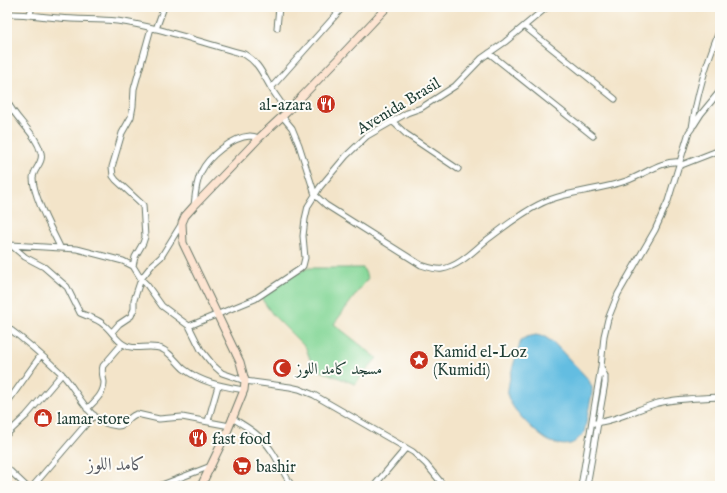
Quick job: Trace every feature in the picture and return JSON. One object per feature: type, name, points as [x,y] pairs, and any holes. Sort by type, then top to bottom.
[{"type":"main road","points":[[202,486],[231,422],[244,390],[245,381],[240,362],[183,243],[182,222],[194,206],[387,7]]},
{"type":"street","points":[[30,14],[32,7]]},
{"type":"street","points":[[133,266],[135,257],[143,244],[145,237],[143,205],[116,180],[113,176],[112,167],[122,133],[131,117],[134,89],[154,28],[164,7]]},
{"type":"street","points":[[278,28],[279,7]]},
{"type":"street","points":[[271,88],[343,7]]},
{"type":"street","name":"Avenida Brasil","points":[[189,326],[260,296],[287,276],[300,269],[303,266],[305,258],[303,248],[305,219],[308,206],[346,156],[367,136],[392,121],[421,108],[455,86],[482,58],[547,7]]},
{"type":"street","points":[[7,14],[30,14],[59,18],[118,21],[154,28],[201,43],[244,54],[252,59],[262,70],[292,128],[315,195],[326,205],[421,265],[440,269],[454,265],[519,216],[548,200],[560,196],[611,186],[639,176],[671,161],[679,164],[720,150]]},
{"type":"street","points":[[524,26],[615,99]]},
{"type":"street","points":[[692,128],[699,88],[705,67],[720,29]]},
{"type":"street","points":[[489,53],[593,136]]},
{"type":"street","points":[[587,486],[586,473],[604,336],[611,312],[637,258],[662,216],[689,132],[701,114],[720,91]]},
{"type":"street","points":[[7,101],[12,110],[34,138],[41,152],[42,158],[33,174],[33,182],[49,226],[60,247]]},
{"type":"street","points":[[392,121],[406,134],[458,169]]},
{"type":"street","points":[[194,206],[200,174],[207,161],[232,142],[249,136],[259,138]]},
{"type":"street","points":[[112,332],[119,324],[131,316],[134,309],[134,300],[140,279],[161,257],[182,222]]},
{"type":"street","points":[[9,244],[77,249],[123,260],[133,266],[140,279],[147,285],[162,306],[189,326],[201,350],[213,365],[222,373],[245,381],[290,387],[306,391],[406,448],[422,460],[444,486]]},
{"type":"street","points":[[9,244],[25,257],[44,267],[67,287],[80,313],[97,319],[112,332],[122,344],[135,347],[153,346],[161,348],[168,352],[178,364],[191,375],[200,380],[218,386],[244,390]]},
{"type":"street","points":[[7,327],[22,338],[62,374],[87,409],[106,424],[119,427],[137,414],[160,419],[176,416],[208,421],[231,422],[250,429],[265,442],[272,450],[292,486]]},
{"type":"street","points":[[87,409],[98,398],[103,390],[103,366],[122,344]]},
{"type":"street","points":[[7,403],[41,356]]},
{"type":"street","points":[[581,486],[586,473],[599,422],[605,383],[605,376],[601,367]]},
{"type":"street","points":[[7,434],[26,416],[62,374]]},
{"type":"street","points":[[208,421],[218,386]]},
{"type":"street","points":[[592,423],[672,400],[698,397],[720,397]]},
{"type":"street","points":[[33,486],[94,415]]},
{"type":"street","points":[[374,486],[406,448]]},
{"type":"street","points":[[159,486],[211,466]]},
{"type":"street","points":[[7,468],[26,486]]},
{"type":"green space","points":[[307,268],[363,268],[368,278],[334,324],[377,358],[355,384],[313,368],[306,348],[273,315],[261,298],[276,284]]},
{"type":"water","points":[[536,335],[545,337],[554,343],[588,379],[592,387],[584,433],[572,443],[565,445],[551,442],[544,438],[519,415],[508,397],[510,377],[521,340]]},
{"type":"place","name":"al-azara","points":[[326,104]]},
{"type":"place","name":"Kamid el-Loz (Kumidi)","points":[[419,360]]},
{"type":"place","name":"مسجد كامد اللوز","points":[[282,368]]},
{"type":"place","name":"lamar store","points":[[43,418]]},
{"type":"place","name":"fast food","points":[[198,438]]},
{"type":"place","name":"bashir","points":[[242,466]]},
{"type":"district","name":"كامد اللوز","points":[[116,464]]}]
